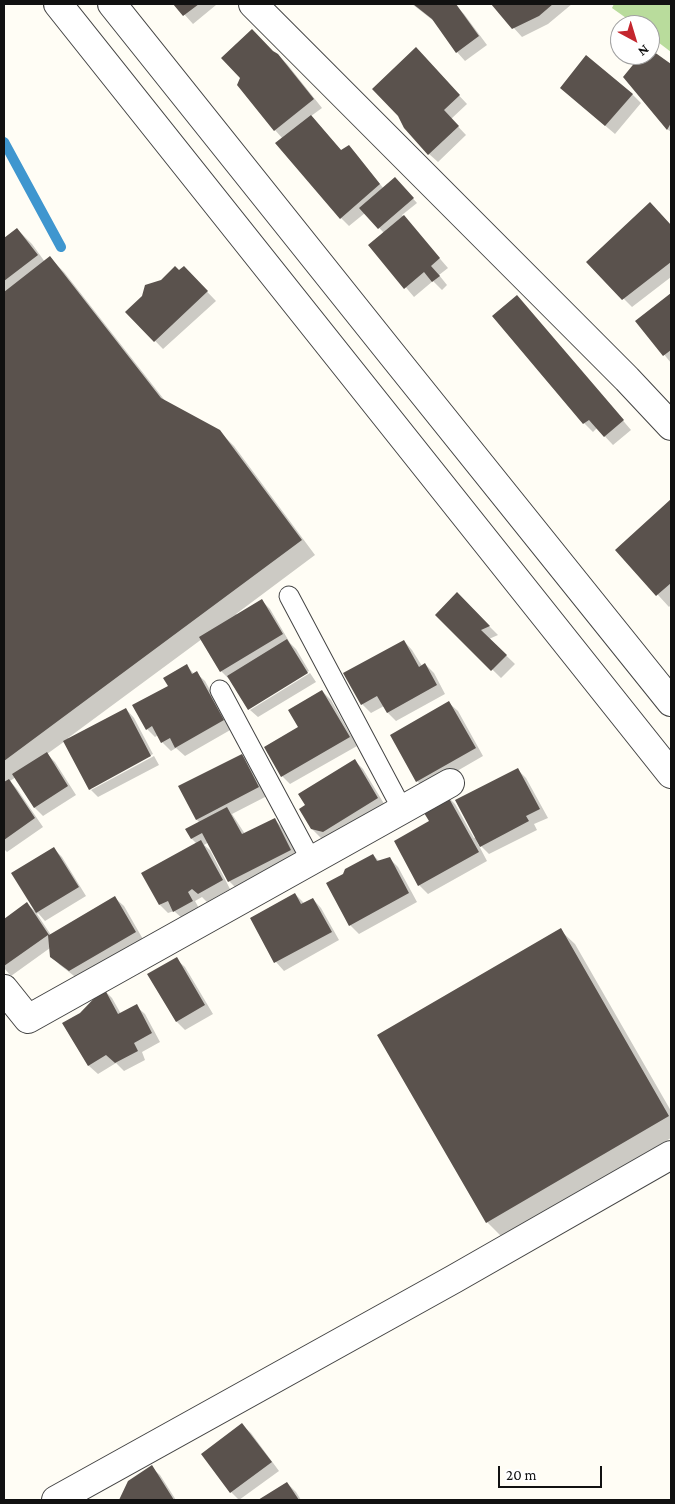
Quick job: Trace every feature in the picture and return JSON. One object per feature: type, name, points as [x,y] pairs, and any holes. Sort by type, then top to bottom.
[{"type":"street","points":[[58,4],[671,774]]},
{"type":"street","points":[[112,4],[671,702]]},
{"type":"street","points":[[252,4],[627,379],[671,426]]},
{"type":"street","points":[[357,379],[390,352]]},
{"type":"street","points":[[4,989],[28,1019],[450,783]]},
{"type":"street","points":[[56,1500],[454,1279],[671,1154]]},
{"type":"lane","points":[[289,596],[402,809]]},
{"type":"lane","points":[[220,690],[311,860]]},
{"type":"green space","points":[[614,4],[671,4],[671,52],[660,44],[660,15],[622,15],[612,8]]},
{"type":"building","points":[[173,4],[199,4],[183,16]]},
{"type":"building","points":[[413,4],[456,4],[479,36],[456,53],[432,19]]},
{"type":"building","points":[[491,4],[553,4],[539,16],[512,29]]},
{"type":"building","points":[[252,29],[278,54],[314,99],[274,131],[237,85],[240,78],[221,58]]},
{"type":"building","points":[[416,47],[460,95],[444,110],[459,126],[428,155],[404,128],[398,116],[372,89]]},
{"type":"building","points":[[586,55],[633,94],[605,126],[560,88]]},
{"type":"building","points":[[660,56],[671,64],[671,123],[667,130],[623,77],[633,65],[660,65]]},
{"type":"building","points":[[311,115],[341,150],[349,145],[380,184],[340,219],[275,143]]},
{"type":"building","points":[[395,177],[414,198],[378,229],[359,208]]},
{"type":"building","points":[[650,202],[671,225],[671,262],[622,300],[586,262]]},
{"type":"building","points":[[404,215],[440,258],[431,266],[440,276],[432,282],[424,272],[404,289],[368,245]]},
{"type":"building","points":[[17,228],[38,255],[4,281],[4,238]]},
{"type":"building","points":[[50,256],[161,398],[220,430],[302,540],[4,761],[4,292]]},
{"type":"building","points":[[175,266],[179,270],[184,266],[208,291],[154,342],[125,312],[142,296],[145,285],[161,280]]},
{"type":"building","points":[[671,293],[671,350],[663,356],[635,321]]},
{"type":"building","points":[[517,295],[624,420],[604,437],[589,420],[583,424],[492,316]]},
{"type":"building","points":[[671,499],[671,583],[656,596],[615,550]]},
{"type":"building","points":[[457,592],[490,626],[481,630],[507,655],[491,671],[435,615]]},
{"type":"building","points":[[262,599],[283,634],[220,672],[199,637]]},
{"type":"building","points":[[287,639],[308,673],[248,710],[227,676]]},
{"type":"building","points":[[404,640],[419,667],[425,663],[437,685],[387,713],[377,696],[361,705],[343,673]]},
{"type":"building","points":[[187,664],[192,674],[197,671],[224,720],[175,748],[170,738],[161,743],[152,726],[146,730],[132,705],[168,686],[163,678]]},
{"type":"building","points":[[322,690],[350,737],[281,777],[264,747],[298,727],[288,710]]},
{"type":"building","points":[[449,701],[476,748],[416,782],[390,735]]},
{"type":"building","points":[[126,708],[151,756],[89,790],[63,741]]},
{"type":"building","points":[[47,752],[68,786],[34,808],[12,774]]},
{"type":"building","points":[[242,754],[259,787],[196,820],[178,786]]},
{"type":"building","points":[[355,759],[378,798],[323,832],[311,829],[299,809],[305,805],[298,794]]},
{"type":"building","points":[[518,768],[540,809],[526,816],[529,821],[480,847],[455,800]]},
{"type":"building","points":[[9,779],[35,818],[4,840],[4,782]]},
{"type":"building","points":[[446,793],[479,852],[418,886],[394,841],[429,821],[421,808]]},
{"type":"building","points":[[227,807],[242,834],[275,818],[291,850],[228,882],[202,833],[191,839],[185,829]]},
{"type":"building","points":[[201,840],[223,880],[198,894],[192,889],[188,892],[193,901],[173,912],[168,901],[159,905],[141,873]]},
{"type":"building","points":[[54,847],[79,887],[36,913],[11,873]]},
{"type":"building","points":[[373,854],[377,861],[390,857],[409,893],[349,926],[326,883],[343,874],[345,869]]},
{"type":"building","points":[[295,893],[301,904],[313,898],[332,932],[274,963],[250,918]]},
{"type":"building","points":[[115,896],[136,932],[69,971],[50,957],[48,935],[4,966],[4,919],[27,902],[49,935]]},
{"type":"building","points":[[561,928],[669,1116],[486,1223],[377,1035]]},
{"type":"building","points":[[177,957],[205,1005],[176,1022],[147,974]]},
{"type":"building","points":[[104,988],[118,1014],[137,1004],[152,1033],[134,1043],[138,1051],[115,1063],[106,1055],[88,1066],[62,1023],[80,1013]]},
{"type":"building","points":[[242,1423],[272,1462],[230,1493],[201,1454]]},
{"type":"building","points":[[152,1465],[174,1500],[119,1500],[128,1481]]},
{"type":"building","points":[[287,1482],[299,1500],[258,1500]]},
{"type":"waterway","points":[[4,142],[61,247]]}]
